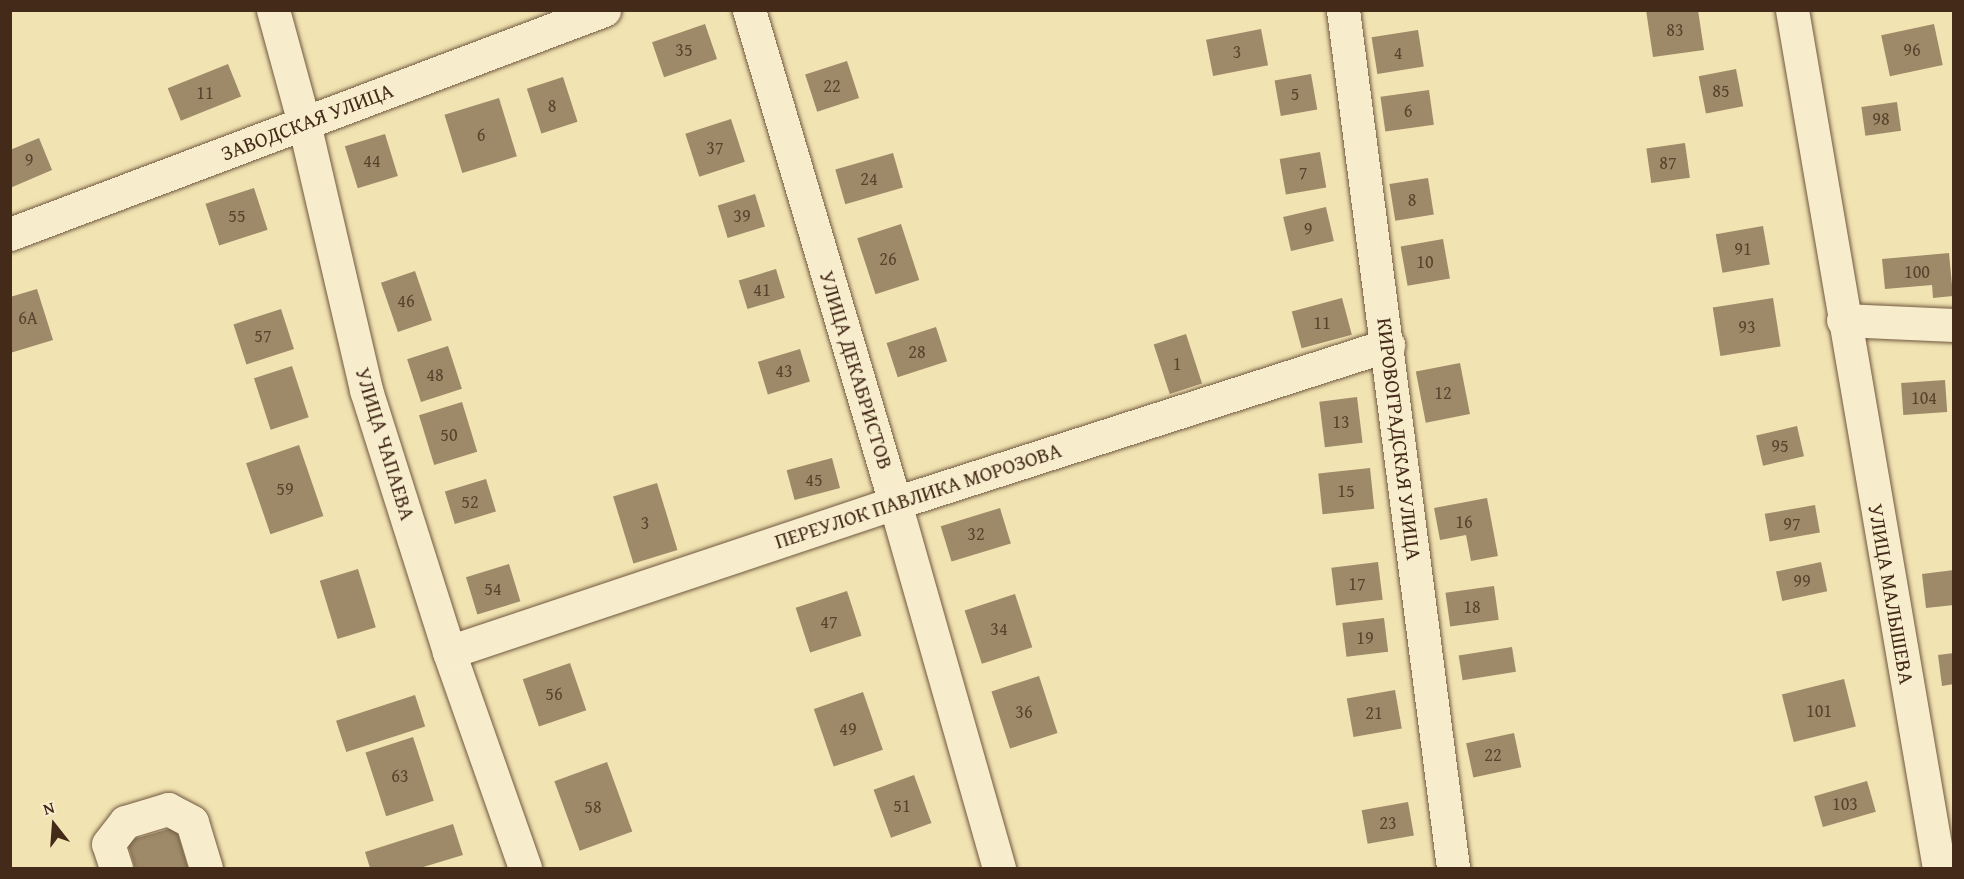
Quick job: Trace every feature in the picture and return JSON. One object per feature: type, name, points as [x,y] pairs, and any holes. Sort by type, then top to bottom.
[{"type":"street","name":"УЛИЦА ЧАПАЕВА","points":[[273,10],[304,123],[366,390],[449,652],[525,868]]},
{"type":"street","name":"ЗАВОДСКАЯ УЛИЦА","points":[[10,234],[604,10]]},
{"type":"street","name":"УЛИЦА ДЕКАБРИСТОВ","points":[[749,10],[896,503],[999,868]]},
{"type":"street","name":"КИРОВОГРАДСКАЯ УЛИЦА","points":[[1344,10],[1453,868]]},
{"type":"street","name":"УЛИЦА МАЛЫШЕВА","points":[[1792,10],[1843,320],[1939,868]]},
{"type":"street","points":[[1843,320],[1953,325]]},
{"type":"street","name":"ПЕРЕУЛОК ПАВЛИКА МОРОЗОВА","points":[[449,652],[896,503],[1388,345]]},
{"type":"street","points":[[116,868],[108,844],[125,822],[168,809],[192,822],[206,868]]},
{"type":"building","points":[[1646,10],[1698,10],[1704,50],[1653,57]]},
{"type":"building","points":[[705,24],[717,59],[664,77],[652,42]]},
{"type":"building","points":[[1934,24],[1943,65],[1890,76],[1881,35]]},
{"type":"building","points":[[1261,29],[1268,65],[1213,76],[1206,40]]},
{"type":"building","points":[[1418,30],[1424,67],[1377,74],[1372,37]]},
{"type":"building","points":[[847,61],[859,98],[817,112],[805,75]]},
{"type":"building","points":[[228,64],[241,96],[181,121],[168,88]]},
{"type":"building","points":[[1736,69],[1743,106],[1706,114],[1699,76]]},
{"type":"building","points":[[1311,74],[1317,109],[1281,116],[1275,80]]},
{"type":"building","points":[[563,77],[578,122],[541,133],[527,89]]},
{"type":"building","points":[[1429,90],[1434,125],[1385,131],[1380,97]]},
{"type":"building","points":[[499,98],[517,156],[462,173],[444,115]]},
{"type":"building","points":[[1897,102],[1901,131],[1865,136],[1861,107]]},
{"type":"building","points":[[731,119],[745,162],[699,177],[685,134]]},
{"type":"building","points":[[385,134],[398,176],[358,188],[345,146]]},
{"type":"building","points":[[39,138],[52,170],[10,188],[10,150]]},
{"type":"building","points":[[1685,143],[1690,178],[1651,183],[1646,148]]},
{"type":"building","points":[[1320,152],[1326,187],[1286,195],[1280,159]]},
{"type":"building","points":[[893,153],[903,188],[845,204],[835,170]]},
{"type":"building","points":[[1428,178],[1434,215],[1395,221],[1389,184]]},
{"type":"building","points":[[254,188],[268,230],[219,246],[205,204]]},
{"type":"building","points":[[755,194],[765,227],[728,238],[718,205]]},
{"type":"building","points":[[1326,207],[1334,241],[1291,251],[1283,217]]},
{"type":"building","points":[[901,224],[919,280],[875,294],[857,238]]},
{"type":"building","points":[[1763,226],[1770,264],[1723,273],[1716,234]]},
{"type":"building","points":[[1443,239],[1450,278],[1408,286],[1401,246]]},
{"type":"building","points":[[1949,253],[1953,296],[1933,298],[1932,285],[1885,289],[1882,259]]},
{"type":"building","points":[[776,269],[785,298],[747,309],[739,280]]},
{"type":"building","points":[[415,271],[432,320],[398,332],[381,283]]},
{"type":"building","points":[[37,289],[53,340],[10,353],[10,297]]},
{"type":"building","points":[[1342,298],[1352,335],[1302,348],[1292,311]]},
{"type":"building","points":[[1773,298],[1781,346],[1720,356],[1713,308]]},
{"type":"building","points":[[281,309],[294,349],[246,364],[233,324]]},
{"type":"building","points":[[936,327],[947,361],[898,377],[887,343]]},
{"type":"building","points":[[1186,334],[1202,383],[1170,394],[1154,345]]},
{"type":"building","points":[[448,346],[462,389],[421,402],[407,359]]},
{"type":"building","points":[[800,349],[810,382],[768,394],[758,362]]},
{"type":"building","points":[[1460,363],[1470,414],[1426,423],[1416,372]]},
{"type":"building","points":[[292,366],[309,417],[271,430],[254,378]]},
{"type":"building","points":[[1945,380],[1947,412],[1903,415],[1901,383]]},
{"type":"building","points":[[1357,397],[1363,443],[1325,447],[1319,402]]},
{"type":"building","points":[[462,402],[477,452],[434,465],[419,415]]},
{"type":"building","points":[[1797,426],[1804,456],[1763,466],[1756,435]]},
{"type":"building","points":[[299,445],[323,516],[270,534],[246,463]]},
{"type":"building","points":[[832,458],[840,488],[795,500],[787,470]]},
{"type":"building","points":[[1370,468],[1374,509],[1323,514],[1318,473]]},
{"type":"building","points":[[486,479],[496,512],[455,524],[445,492]]},
{"type":"building","points":[[657,483],[677,550],[633,563],[613,496]]},
{"type":"building","points":[[1487,498],[1498,556],[1471,561],[1466,535],[1440,540],[1434,508]]},
{"type":"building","points":[[1815,505],[1820,533],[1770,541],[1765,514]]},
{"type":"building","points":[[1000,508],[1011,543],[952,562],[941,526]]},
{"type":"building","points":[[1378,562],[1383,600],[1336,605],[1331,568]]},
{"type":"building","points":[[1821,562],[1827,591],[1782,601],[1776,572]]},
{"type":"building","points":[[509,564],[520,601],[477,614],[466,577]]},
{"type":"building","points":[[358,569],[376,627],[338,639],[320,581]]},
{"type":"building","points":[[1954,570],[1954,605],[1926,608],[1922,574]]},
{"type":"building","points":[[1494,586],[1499,620],[1450,626],[1445,593]]},
{"type":"building","points":[[847,591],[862,636],[810,652],[796,608]]},
{"type":"building","points":[[1015,594],[1032,647],[982,664],[965,610]]},
{"type":"building","points":[[1384,618],[1388,652],[1346,657],[1342,623]]},
{"type":"building","points":[[1512,647],[1516,672],[1463,680],[1459,655]]},
{"type":"building","points":[[1954,653],[1954,684],[1942,686],[1938,655]]},
{"type":"building","points":[[570,663],[586,710],[539,727],[523,679]]},
{"type":"building","points":[[1039,676],[1058,733],[1010,749],[991,691]]},
{"type":"building","points":[[1844,679],[1856,727],[1794,742],[1782,694]]},
{"type":"building","points":[[1395,690],[1402,728],[1354,737],[1347,699]]},
{"type":"building","points":[[863,692],[883,750],[834,767],[814,709]]},
{"type":"building","points":[[415,695],[425,726],[346,752],[336,721]]},
{"type":"building","points":[[1514,733],[1521,767],[1473,777],[1466,743]]},
{"type":"building","points":[[413,737],[434,801],[386,816],[365,752]]},
{"type":"building","points":[[607,762],[632,832],[580,851],[554,781]]},
{"type":"building","points":[[914,775],[931,823],[891,838],[874,790]]},
{"type":"building","points":[[1867,781],[1876,812],[1823,827],[1814,796]]},
{"type":"building","points":[[1408,802],[1414,835],[1368,844],[1362,810]]},
{"type":"building","points":[[453,824],[463,855],[420,868],[370,868],[365,852]]},
{"type":"building","points":[[176,827],[188,868],[135,868],[127,841]]}]
